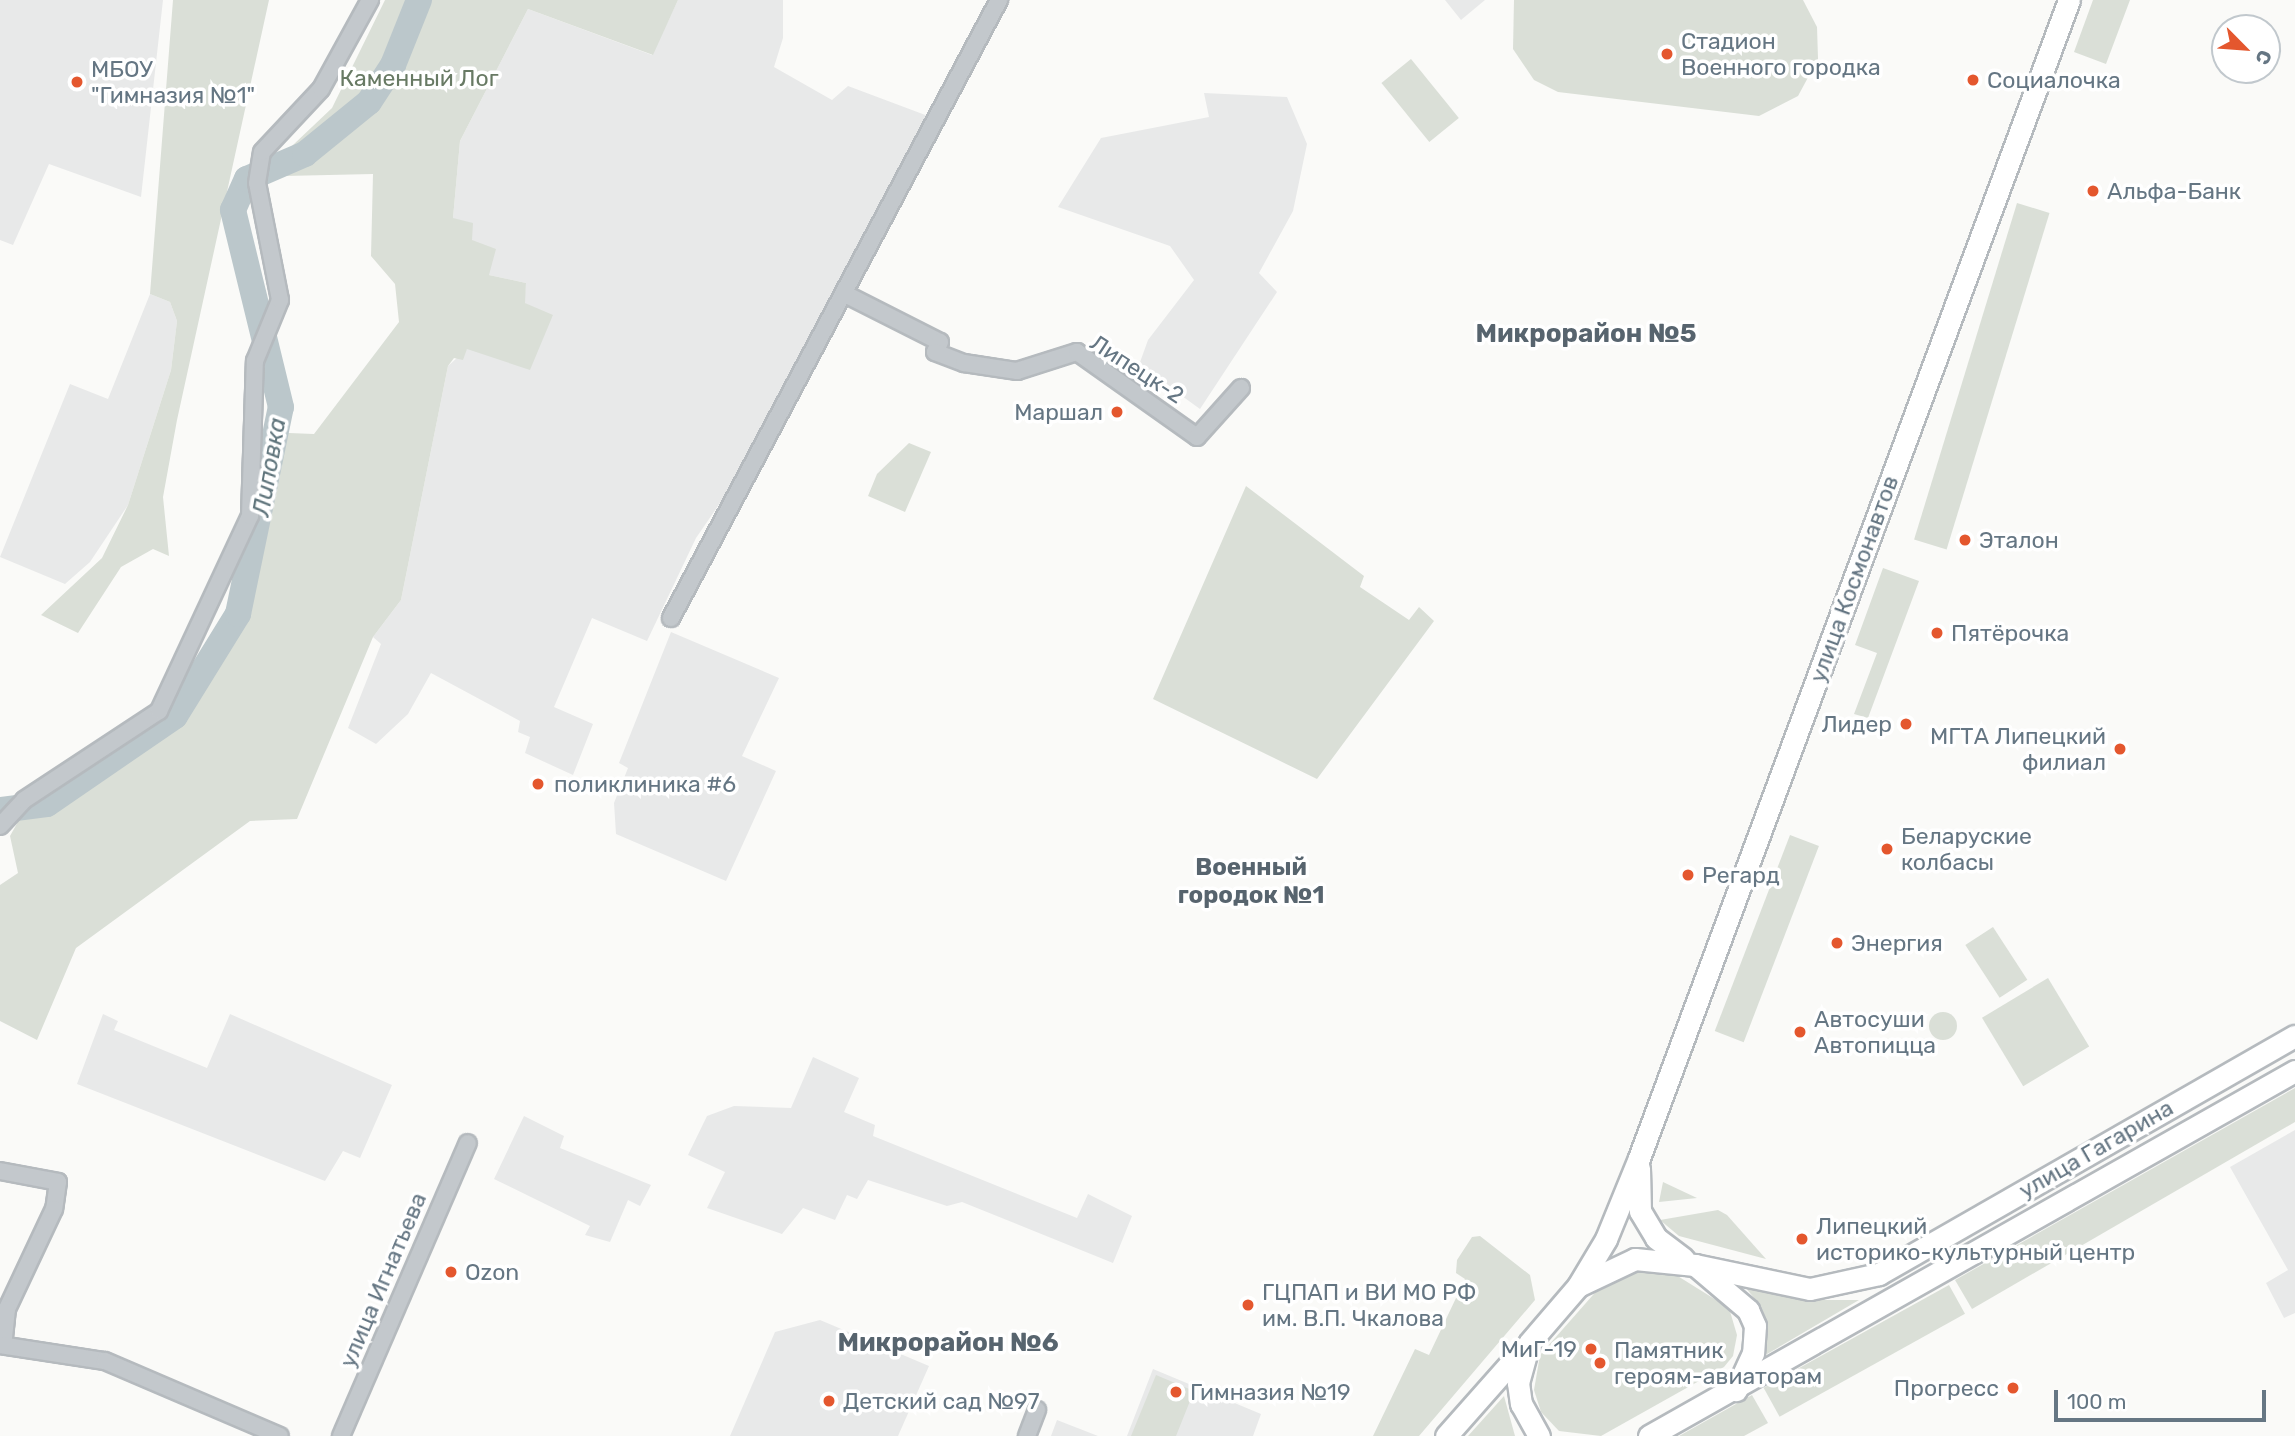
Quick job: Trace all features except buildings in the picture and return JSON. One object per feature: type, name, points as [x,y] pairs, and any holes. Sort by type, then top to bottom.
[{"type":"main road","name":"улица Космонавтов","points":[[1578,1286],[1606,1239],[1639,1158],[2069,0]]},
{"type":"main road","name":"улица Гагарина","points":[[1578,1286],[1635,1259],[1693,1264],[1810,1289],[1879,1274],[2295,1036]]},
{"type":"main road","name":"улица Гагарина","points":[[1649,1436],[1736,1390],[2295,1071]]},
{"type":"main road","name":"улица Космонавтов","points":[[1639,1158],[1640,1211],[1656,1238],[1739,1299],[1755,1326],[1753,1353],[1736,1390]]},
{"type":"main road","points":[[1446,1436],[1578,1286]]},
{"type":"main road","points":[[1529,1343],[1518,1383],[1521,1404],[1539,1436]]},
{"type":"street","points":[[6,821],[24,800],[159,711],[250,516],[255,361],[280,300],[257,183],[262,152],[321,89],[370,0]]},
{"type":"street","points":[[671,618],[999,0]]},
{"type":"street","name":"Липецк-2","points":[[845,294],[940,342],[935,352],[964,363],[1017,370],[1077,352],[1197,437],[1241,388]]},
{"type":"street","name":"улица Игнатьева","points":[[341,1436],[468,1143]]},
{"type":"street","points":[[0,1171],[58,1182],[54,1209],[7,1309],[2,1345],[105,1361],[280,1436]]},
{"type":"street","points":[[1027,1436],[1037,1410]]},
{"type":"shaded area","name":"МБОУ \"Гимназия №1\"","points":[[0,0],[163,0],[141,197],[49,164],[13,245],[0,240]]},
{"type":"shaded area","points":[[678,0],[783,0],[783,38],[774,67],[832,100],[848,86],[928,116],[751,458],[696,538],[647,641],[592,618],[554,707],[593,724],[573,775],[525,753],[530,737],[518,732],[520,721],[431,673],[408,714],[376,744],[348,728],[381,644],[373,637],[401,600],[448,366],[467,349],[553,316],[524,303],[526,283],[489,275],[453,218],[460,141],[528,9],[652,55]]},
{"type":"shaded area","points":[[1445,0],[1485,0],[1461,20]]},
{"type":"shaded area","points":[[1204,93],[1287,97],[1307,144],[1293,211],[1259,273],[1277,292],[1200,409],[1139,365],[1148,340],[1194,280],[1170,246],[1058,207],[1101,138],[1209,117]]},
{"type":"shaded area","points":[[150,294],[170,302],[177,321],[171,370],[128,505],[90,562],[65,584],[0,557],[70,384],[108,399]]},
{"type":"shaded area","points":[[671,632],[779,678],[742,756],[776,771],[726,881],[616,834],[614,803],[628,768],[619,763]]},
{"type":"shaded area","points":[[103,1014],[118,1021],[114,1030],[207,1068],[230,1014],[392,1085],[360,1158],[343,1151],[325,1181],[77,1084]]},
{"type":"shaded area","points":[[813,1057],[859,1078],[844,1112],[875,1125],[873,1136],[1077,1218],[1088,1194],[1132,1216],[1113,1263],[962,1202],[947,1206],[868,1180],[857,1199],[847,1195],[835,1220],[803,1208],[782,1234],[707,1208],[725,1172],[688,1155],[707,1116],[734,1106],[791,1108]]},
{"type":"shaded area","points":[[524,1116],[564,1136],[560,1148],[651,1185],[640,1206],[628,1200],[610,1242],[585,1235],[590,1226],[494,1179]]},
{"type":"shaded area","points":[[2295,1130],[2295,1313],[2284,1318],[2266,1283],[2288,1270],[2230,1167]]},
{"type":"shaded area","name":"Детский сад №97","points":[[820,1320],[929,1366],[898,1436],[730,1436],[775,1332]]},
{"type":"shaded area","name":"Гимназия №19","points":[[1153,1369],[1261,1414],[1253,1436],[1127,1436]]},
{"type":"shaded area","points":[[1057,1420],[1098,1436],[1051,1436]]},
{"type":"green space","points":[[173,0],[269,0],[177,420],[163,497],[169,556],[153,549],[121,567],[78,633],[41,615],[102,558],[128,505],[171,370],[177,321],[170,302],[150,294]]},
{"type":"green space","name":"Каменный Лог","points":[[385,0],[678,0],[653,55],[528,9],[460,141],[453,218],[473,223],[472,240],[496,249],[489,275],[526,283],[525,303],[553,315],[530,370],[467,349],[463,360],[454,358],[448,366],[401,600],[373,637],[297,819],[250,821],[76,948],[37,1040],[0,1021],[0,885],[18,873],[10,836],[29,802],[197,693],[274,470],[264,432],[314,434],[399,322],[395,284],[371,256],[373,174],[284,176],[274,163],[332,108]]},
{"type":"green space","name":"Стадион Военного городка","points":[[1514,0],[1803,0],[1817,27],[1818,59],[1798,96],[1759,116],[1558,92],[1534,80],[1513,49]]},
{"type":"green space","points":[[2093,0],[2130,0],[2106,64],[2074,52]]},
{"type":"green space","points":[[1411,59],[1459,118],[1429,142],[1381,83]]},
{"type":"green space","points":[[2017,203],[2050,213],[1947,550],[1914,540]]},
{"type":"green space","points":[[909,443],[931,452],[905,512],[868,496],[877,474]]},
{"type":"green space","points":[[1246,486],[1364,576],[1360,587],[1409,620],[1419,607],[1434,621],[1317,779],[1153,699]]},
{"type":"green space","points":[[1883,568],[1919,581],[1868,718],[1854,714],[1877,653],[1855,645]]},
{"type":"green space","points":[[1790,835],[1819,846],[1744,1042],[1715,1031]]},
{"type":"green space","points":[[1993,927],[2027,980],[2000,998],[1965,945]]},
{"type":"green space","points":[[2048,978],[2089,1047],[2023,1086],[1982,1018]]},
{"type":"green space","points":[[1943,1012],[1953,1016],[1957,1026],[1953,1036],[1943,1040],[1933,1036],[1929,1026],[1933,1016]]},
{"type":"green space","points":[[2295,1088],[2295,1122],[1972,1309],[1955,1280]]},
{"type":"green space","points":[[1663,1182],[1697,1198],[1659,1202]]},
{"type":"green space","points":[[1718,1210],[1727,1215],[1766,1259],[1679,1236],[1660,1220]]},
{"type":"green space","points":[[1480,1236],[1530,1275],[1535,1300],[1419,1436],[1373,1436],[1415,1349],[1429,1355],[1465,1279],[1456,1273],[1457,1260],[1472,1237]]},
{"type":"green space","points":[[1648,1268],[1668,1270],[1729,1308],[1737,1335],[1733,1356],[1724,1367],[1601,1436],[1559,1431],[1541,1412],[1534,1390],[1540,1355],[1600,1287]]},
{"type":"green space","points":[[1949,1285],[1965,1314],[1780,1417],[1764,1388]]},
{"type":"green space","points":[[1745,1287],[1811,1300],[1859,1300],[1762,1357],[1760,1305]]},
{"type":"green space","points":[[1156,1375],[1194,1391],[1176,1436],[1131,1436]]},
{"type":"green space","points":[[1752,1395],[1768,1423],[1744,1436],[1679,1436]]},
{"type":"green space","points":[[1504,1396],[1515,1436],[1468,1436]]},
{"type":"waterway","name":"Липовка","points":[[0,810],[47,804],[175,716],[238,614],[281,407],[233,210],[247,179],[305,154],[369,102],[393,65],[419,0]]},
{"type":"place","name":"Стадион Военного городка","points":[[1667,54]]},
{"type":"place","name":"Социалочка","points":[[1973,80]]},
{"type":"place","name":"МБОУ \"Гимназия №1\"","points":[[77,82]]},
{"type":"place","name":"Альфа-Банк","points":[[2093,191]]},
{"type":"place","name":"Маршал","points":[[1117,412]]},
{"type":"place","name":"Эталон","points":[[1965,540]]},
{"type":"place","name":"Пятёрочка","points":[[1937,633]]},
{"type":"place","name":"Лидер","points":[[1906,724]]},
{"type":"place","name":"МГТА Липецкий филиал","points":[[2120,749]]},
{"type":"place","name":"поликлиника #6","points":[[538,784]]},
{"type":"place","name":"Беларуские колбасы","points":[[1887,849]]},
{"type":"place","name":"Регард","points":[[1688,875]]},
{"type":"place","name":"Энергия","points":[[1837,943]]},
{"type":"place","name":"Автосуши Автопицца","points":[[1800,1032]]},
{"type":"place","name":"Липецкий историко-культурный центр","points":[[1802,1239]]},
{"type":"place","name":"Ozon","points":[[451,1272]]},
{"type":"place","name":"ГЦПАП и ВИ МО РФ им. В.П. Чкалова","points":[[1248,1305]]},
{"type":"place","name":"МиГ-19","points":[[1591,1349]]},
{"type":"place","name":"Памятник героям-авиаторам","points":[[1600,1363]]},
{"type":"place","name":"Прогресс","points":[[2013,1388]]},
{"type":"place","name":"Гимназия №19","points":[[1176,1392]]},
{"type":"place","name":"Детский сад №97","points":[[829,1401]]},
{"type":"district","name":"Микрорайон №5","points":[[1586,334]]},
{"type":"district","name":"Военный городок №1","points":[[1251,882]]},
{"type":"district","name":"Микрорайон №6","points":[[948,1343]]}]
